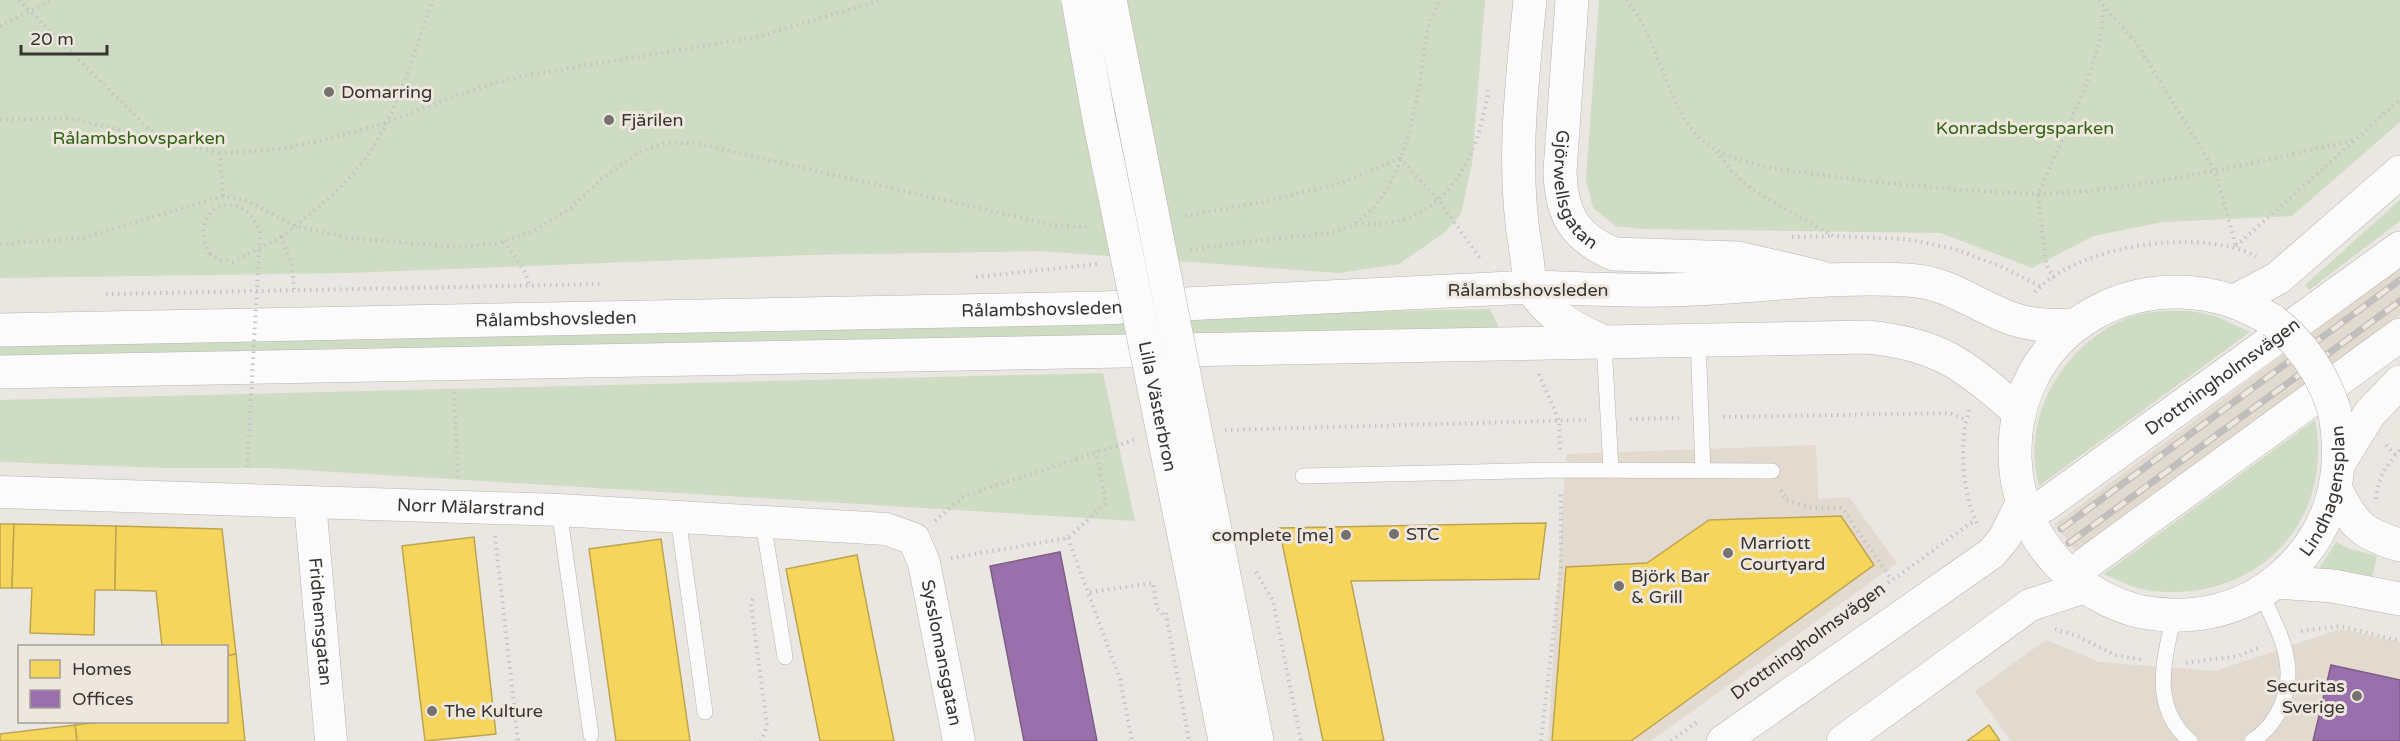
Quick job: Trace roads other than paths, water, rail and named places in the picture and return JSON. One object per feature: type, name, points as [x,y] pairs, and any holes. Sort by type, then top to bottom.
[{"type":"main road","name":"Lilla Västerbron","points":[[1078,0],[1098,114],[1221,563],[1225,741]]},
{"type":"main road","name":"Lilla Västerbron","points":[[1110,0],[1257,741]]},
{"type":"main road","points":[[1530,0],[1518,156],[1519,201],[1532,287],[1549,308],[1579,331],[1604,342]]},
{"type":"main road","name":"Gjörwellsgatan","points":[[1572,0],[1560,195],[1568,218],[1582,234],[1597,246],[1614,254],[1738,258],[1828,279]]},
{"type":"main road","points":[[2235,301],[2278,278],[2400,172]]},
{"type":"main road","name":"Drottningholmsvägen","points":[[2034,504],[2400,248]]},
{"type":"main road","name":"Rålambshovsleden","points":[[0,330],[1102,308],[1532,287],[1665,290],[1828,279],[1908,280],[1934,283],[1959,292],[2011,318],[2033,324],[2076,325]]},
{"type":"main road","points":[[1601,289],[1604,342]]},
{"type":"main road","name":"Lindhagensplan","points":[[2162,291],[2199,291],[2235,301],[2273,321],[2307,355],[2326,386],[2334,409],[2339,436],[2338,476],[2320,531],[2307,550],[2268,587],[2210,612],[2174,615],[2137,610],[2086,575],[2054,559],[2041,541],[2034,504],[2014,458],[2020,412],[2026,392],[2041,365],[2060,339],[2076,325],[2125,298],[2162,291]]},
{"type":"main road","points":[[2086,575],[2400,335]]},
{"type":"main road","points":[[0,372],[1867,337],[1895,340],[1924,347],[1956,362],[2020,412]]},
{"type":"main road","points":[[2400,382],[2370,413],[2338,476],[2356,525],[2373,537],[2400,545]]},
{"type":"main road","points":[[2268,587],[2333,586],[2400,599]]},
{"type":"street","name":"Norr Mälarstrand","points":[[0,492],[559,510],[886,529],[914,538],[924,563]]},
{"type":"street","name":"Fridhemsgatan","points":[[310,502],[331,741]]},
{"type":"street","name":"Drottningholmsvägen","points":[[1723,741],[1992,553],[2034,504]]},
{"type":"street","name":"Sysslomansgatan","points":[[924,563],[959,741]]},
{"type":"street","points":[[1843,741],[2030,605],[2086,575]]},
{"type":"lane","points":[[1698,340],[1703,470]]},
{"type":"lane","points":[[1604,342],[1611,470]]},
{"type":"lane","points":[[1304,476],[1611,470],[1772,471]]},
{"type":"lane","points":[[559,510],[591,735]]},
{"type":"lane","points":[[678,517],[705,712]]},
{"type":"lane","points":[[764,522],[785,657]]},
{"type":"lane","points":[[2252,741],[2271,725],[2283,704],[2288,680],[2287,660],[2268,587]]},
{"type":"lane","points":[[2174,615],[2163,664],[2162,683],[2170,718],[2190,741]]},
{"type":"railway","points":[[2061,529],[2400,280]]},
{"type":"railway","points":[[2069,543],[2400,301]]},
{"type":"place","name":"Domarring","points":[[329,92]]},
{"type":"place","name":"Fjärilen","points":[[609,120]]},
{"type":"place","name":"STC","points":[[1394,534]]},
{"type":"place","name":"complete [me]","points":[[1346,535]]},
{"type":"place","name":"Marriott Courtyard","points":[[1728,553]]},
{"type":"place","name":"Björk Bar & Grill","points":[[1619,586]]},
{"type":"place","name":"Securitas Sverige","points":[[2357,696]]},
{"type":"place","name":"The Kulture","points":[[432,711]]},
{"type":"park label","name":"Konradsbergsparken","points":[[2025,128]]},
{"type":"park label","name":"Rålambshovsparken","points":[[139,138]]}]
